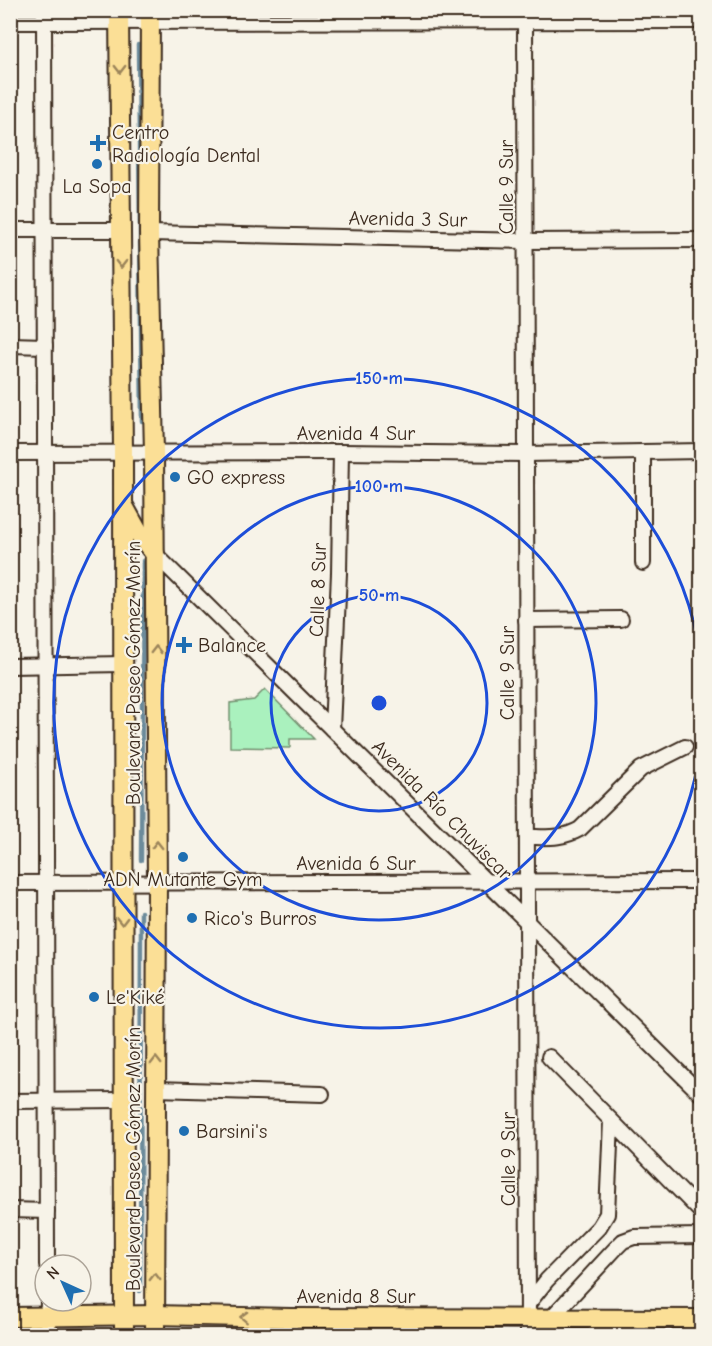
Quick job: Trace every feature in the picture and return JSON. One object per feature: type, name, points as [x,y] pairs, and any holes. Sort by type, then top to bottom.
[{"type":"main road","name":"Boulevard Paseo Gómez Morín","points":[[119,16],[123,452],[124,1335]]},
{"type":"main road","name":"Boulevard Paseo Gómez Morín","points":[[150,16],[149,233],[154,452],[157,883],[155,1335]]},
{"type":"main road","points":[[122,502],[141,537],[155,554]]},
{"type":"main road","name":"Avenida 8 Sur","points":[[10,1317],[33,1312]]},
{"type":"main road","name":"Avenida 8 Sur","points":[[93,1313],[155,1315],[290,1327],[402,1327],[551,1318],[702,1319]]},
{"type":"street","points":[[10,22],[44,16],[525,16],[702,21]]},
{"type":"street","points":[[44,16],[47,1253]]},
{"type":"street","name":"Calle 9 Sur","points":[[525,16],[528,1320]]},
{"type":"street","points":[[10,230],[121,230]]},
{"type":"street","name":"Avenida 3 Sur","points":[[149,233],[526,241],[702,240]]},
{"type":"street","points":[[10,345],[45,346]]},
{"type":"street","name":"Avenida 4 Sur","points":[[10,453],[526,454],[702,451]]},
{"type":"street","name":"Calle 8 Sur","points":[[332,729],[339,573],[341,452]]},
{"type":"street","points":[[643,452],[643,563]]},
{"type":"street","name":"Avenida Río Chuviscar","points":[[155,554],[702,1095]]},
{"type":"street","points":[[526,620],[621,619]]},
{"type":"street","points":[[10,666],[123,664]]},
{"type":"street","points":[[527,837],[560,838],[580,829],[641,769],[685,747]]},
{"type":"street","name":"Avenida 6 Sur","points":[[10,883],[702,881]]},
{"type":"street","points":[[549,1057],[702,1213]]},
{"type":"street","points":[[156,1089],[322,1094]]},
{"type":"street","points":[[10,1101],[124,1100]]},
{"type":"street","points":[[528,1320],[547,1280],[599,1227],[607,1214],[611,1121]]},
{"type":"street","points":[[10,1210],[47,1211]]},
{"type":"street","points":[[551,1318],[628,1238],[702,1236]]},
{"type":"street","points":[[48,1313],[48,1335]]},
{"type":"green space","points":[[265,689],[314,739],[290,739],[290,748],[230,747],[230,703],[254,700]]},
{"type":"waterway","points":[[138,45],[142,421]]},
{"type":"waterway","points":[[141,860],[143,561]]},
{"type":"waterway","points":[[140,1291],[141,912]]},
{"type":"place","name":"Centro Radiología Dental","points":[[98,143]]},
{"type":"place","name":"La Sopa","points":[[97,164]]},
{"type":"place","name":"GO express","points":[[175,477]]},
{"type":"place","name":"Balance","points":[[184,645]]},
{"type":"place","name":"ADN Mutante Gym","points":[[183,857]]},
{"type":"place","name":"Rico's Burros","points":[[192,918]]},
{"type":"place","name":"Le'Kiké","points":[[94,997]]},
{"type":"place","name":"Barsini's","points":[[184,1131]]}]
